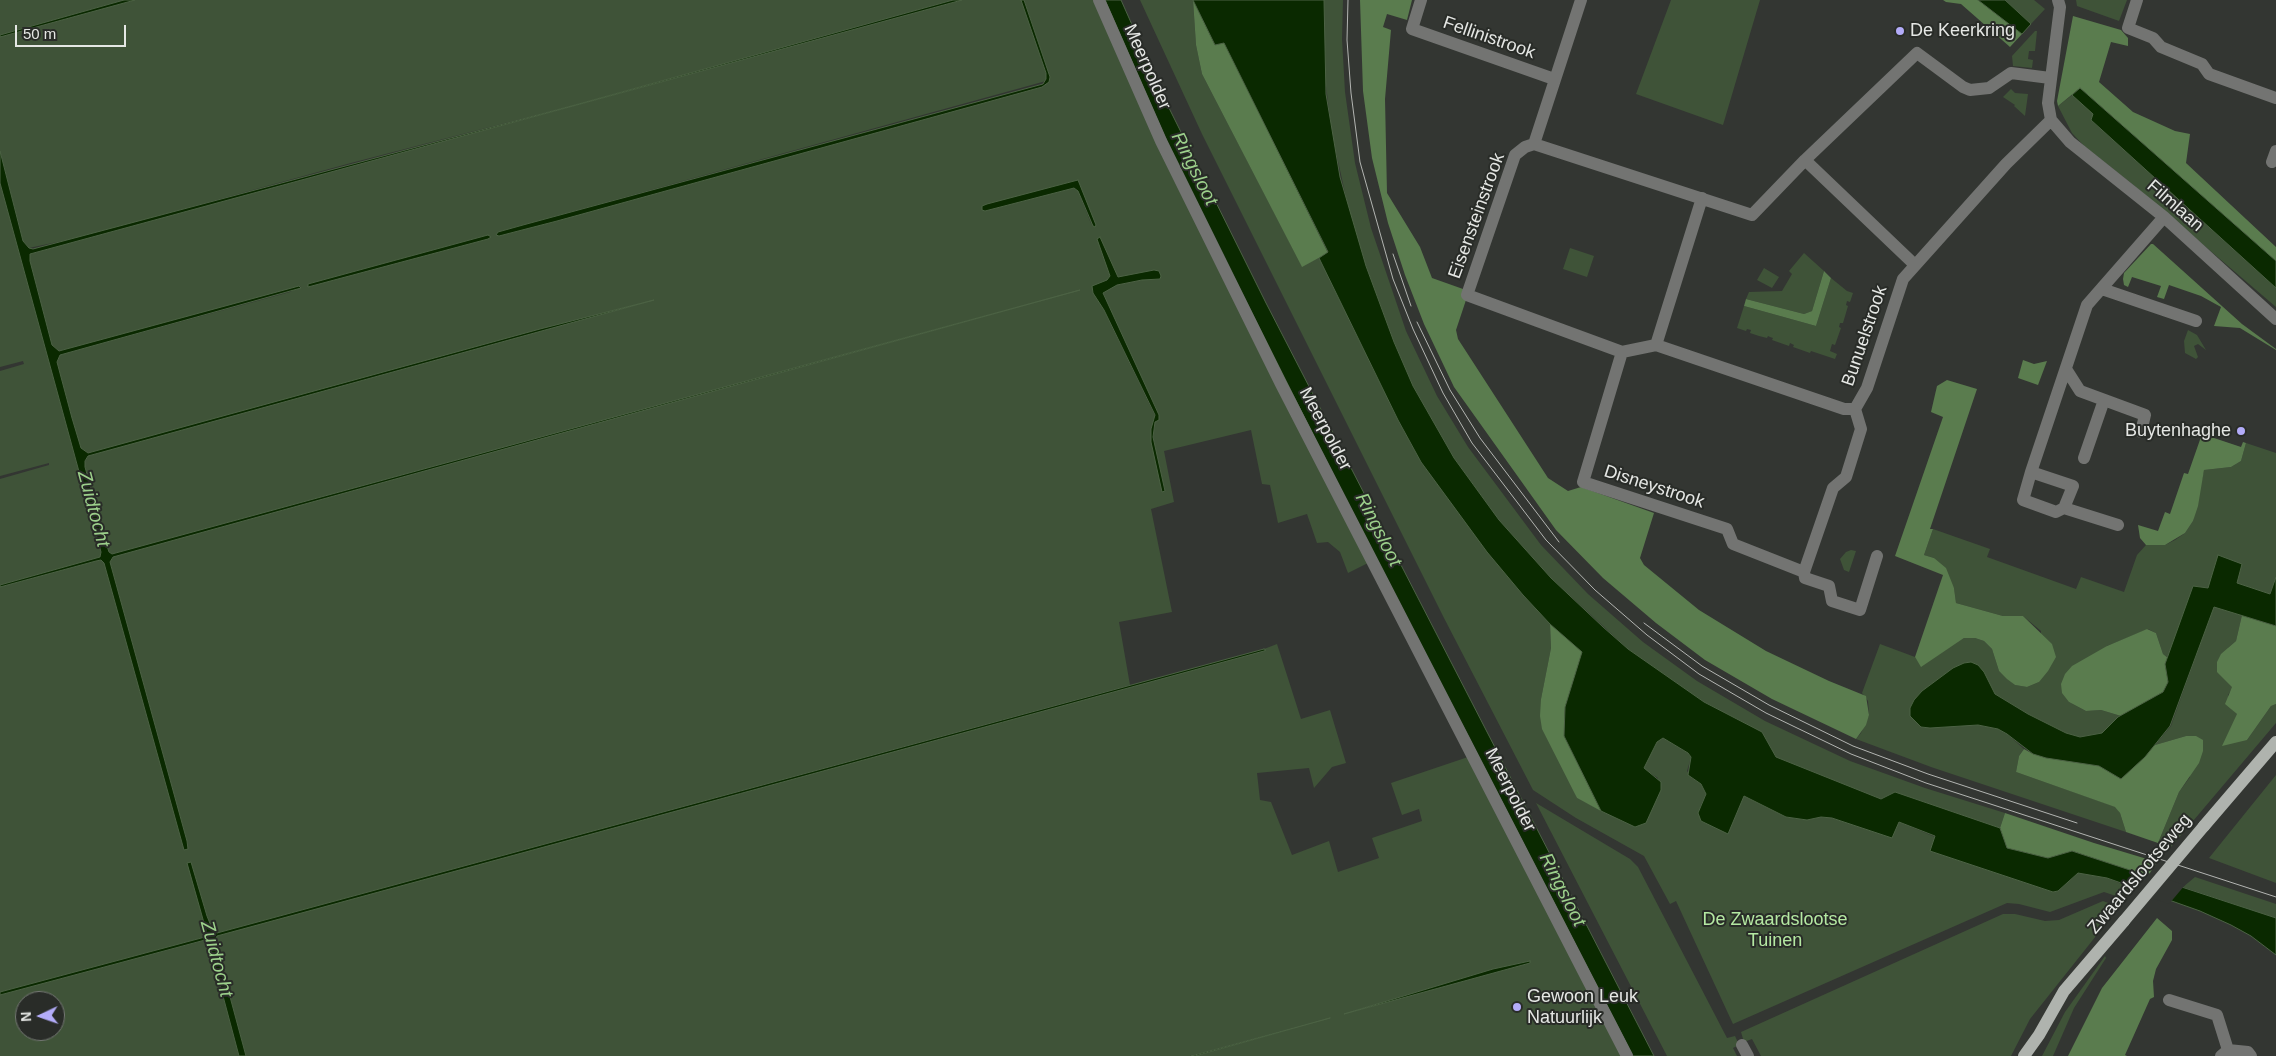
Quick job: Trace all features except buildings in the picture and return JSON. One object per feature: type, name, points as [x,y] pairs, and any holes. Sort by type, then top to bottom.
[{"type":"main road","name":"Zwaardslootseweg","points":[[2024,1056],[2039,1035],[2064,991],[2276,742]]},
{"type":"main road","name":"Zwaardslootseweg","points":[[2034,1056],[2039,1035]]},
{"type":"street","name":"Meerpolder","points":[[1099,0],[1161,141],[1281,384],[1627,1056]]},
{"type":"street","name":"Fellinistrook","points":[[1421,0],[1408,28],[1554,80]]},
{"type":"street","points":[[1581,0],[1534,144],[1752,215],[1805,160],[1916,53],[1970,90],[1988,88],[2011,73],[2050,78]]},
{"type":"street","points":[[2051,120],[2048,102],[2060,7],[2058,0]]},
{"type":"street","points":[[2137,0],[2128,28],[2153,38],[2160,47],[2202,64],[2209,74],[2276,98]]},
{"type":"street","name":"Filmlaan","points":[[2051,120],[2070,142],[2164,217],[2276,318]]},
{"type":"street","name":"Bunuelstrook","points":[[1656,344],[1844,409],[1855,409],[1867,388],[1904,279],[2006,164],[2051,120]]},
{"type":"street","name":"Eisensteinstrook","points":[[1534,144],[1525,147],[1515,155],[1467,295],[1622,352]]},
{"type":"street","points":[[1805,160],[1915,265]]},
{"type":"street","points":[[1622,352],[1656,344],[1702,198]]},
{"type":"street","points":[[2118,524],[2064,508],[2056,512],[2023,500],[2087,305],[2164,217]]},
{"type":"street","points":[[2102,289],[2196,321]]},
{"type":"street","name":"Disneystrook","points":[[1622,352],[1582,482],[1726,529],[1733,544],[1804,572],[1806,578],[1829,586],[1832,601],[1860,610],[1877,556]]},
{"type":"street","points":[[2066,369],[2080,391],[2145,415],[2141,432]]},
{"type":"street","points":[[2084,458],[2104,400]]},
{"type":"street","points":[[1804,572],[1833,488],[1846,477],[1861,429],[1855,409]]},
{"type":"street","points":[[2031,472],[2072,486],[2064,508]]},
{"type":"street","points":[[2169,1000],[2218,1015],[2225,1053],[2248,1052],[2251,1056]]},
{"type":"green space","points":[[0,0],[124,0],[0,35]]},
{"type":"green space","points":[[135,0],[953,0],[575,105],[351,163],[81,237],[29,248],[23,241],[0,151],[0,37]]},
{"type":"green space","points":[[962,0],[1021,0],[1046,73],[1046,81],[498,232],[496,235],[499,236],[1042,87],[1050,77],[1024,0],[1105,0],[1633,1056],[1195,1056],[1329,1018],[1190,1056],[246,1056],[215,941],[216,936],[1264,651],[1264,649],[1277,644],[1301,719],[1330,710],[1346,763],[1332,767],[1314,788],[1309,768],[1257,773],[1260,800],[1271,802],[1292,855],[1329,841],[1338,872],[1379,858],[1372,838],[1422,821],[1419,809],[1402,815],[1391,783],[1468,757],[1368,563],[1348,573],[1340,552],[1328,542],[1317,543],[1307,514],[1278,523],[1270,485],[1262,484],[1251,430],[1164,451],[1174,502],[1151,509],[1172,612],[1119,622],[1130,685],[217,933],[213,931],[207,916],[191,862],[188,863],[206,930],[205,937],[0,992],[0,587],[96,561],[101,560],[104,563],[184,850],[188,849],[110,562],[113,557],[1080,290],[112,554],[109,552],[106,543],[85,467],[88,456],[654,300],[88,453],[81,448],[72,418],[57,362],[60,355],[290,292],[301,286],[59,351],[52,345],[30,261],[30,254]],"holes":[[[1078,180],[1092,226],[1078,191],[1074,188],[985,211],[982,206]],[[488,235],[488,239],[308,287],[308,284]],[[1108,270],[1114,270],[1118,277],[1154,270],[1160,279],[1117,285],[1102,292],[1159,415],[1155,422],[1153,437],[1165,491],[1163,492],[1151,429],[1155,416],[1098,298],[1110,276]],[[1530,961],[1530,963],[1344,1014],[1493,969]]]},
{"type":"green space","name":"De Zwaardslootse Tuinen","points":[[1140,0],[1193,0],[1196,45],[1202,74],[1302,266],[1319,258],[1398,420],[1421,462],[1523,595],[1550,624],[1551,648],[1541,699],[1577,798],[1635,827],[1658,778],[1644,769],[1645,764],[1657,742],[1663,738],[1688,753],[1691,757],[1687,771],[1692,778],[1701,784],[1706,794],[1700,807],[1728,833],[1744,796],[1786,817],[1807,820],[1821,817],[1832,818],[1891,837],[1899,822],[1935,837],[1931,851],[2053,892],[2058,891],[2078,873],[2107,878],[2131,888],[2122,898],[2104,892],[2050,912],[2007,903],[1733,1024],[1676,901],[1670,904],[1644,856],[1576,818],[1533,790],[1444,618],[1202,134]]},
{"type":"green space","points":[[1324,0],[1343,0],[1342,39],[1345,92],[1355,163],[1371,228],[1406,331],[1437,396],[1468,447],[1541,545],[1588,594],[1643,642],[1697,681],[1765,721],[1850,761],[1925,788],[2005,813],[2000,828],[1895,792],[1881,799],[1776,757],[1762,732],[1704,702],[1628,649],[1551,578],[1499,520],[1454,458],[1413,386],[1394,342],[1366,266],[1350,215],[1332,134],[1324,69]]},
{"type":"green space","points":[[1671,0],[1760,0],[1723,125],[1636,94]]},
{"type":"green space","points":[[2005,0],[2034,0],[2045,9],[2031,24]]},
{"type":"green space","points":[[2076,0],[2127,0],[2119,21],[2077,6]]},
{"type":"green space","points":[[2037,31],[2035,51],[2029,51],[2028,59],[2033,60],[2032,68],[2013,66],[2012,56]]},
{"type":"green space","points":[[2011,89],[2015,93],[2028,94],[2025,116],[2015,105],[2003,97]]},
{"type":"green space","points":[[2072,95],[2094,114],[2091,120],[2276,288],[2276,307],[2131,183],[2085,147],[2072,133],[2058,106]]},
{"type":"green space","points":[[0,183],[101,552],[100,557],[85,562],[0,585],[0,479],[49,465],[49,463],[0,476],[0,371],[24,364],[23,361],[0,367]]},
{"type":"green space","points":[[1570,248],[1594,256],[1587,277],[1563,269]]},
{"type":"green space","points":[[1804,253],[1824,271],[1812,311],[1804,314],[1746,299],[1749,292],[1782,291],[1792,274],[1789,271]]},
{"type":"green space","points":[[1764,268],[1779,277],[1772,288],[1757,280]]},
{"type":"green space","points":[[1831,278],[1847,291],[1853,293],[1850,302],[1847,301],[1846,305],[1848,306],[1843,323],[1840,323],[1839,327],[1841,328],[1835,345],[1832,344],[1830,351],[1837,354],[1835,359],[1793,347],[1794,345],[1790,343],[1789,346],[1772,340],[1773,338],[1768,336],[1767,338],[1750,333],[1751,330],[1747,329],[1746,331],[1737,328],[1744,306],[1816,326]]},
{"type":"green space","points":[[2188,330],[2197,335],[2206,350],[2198,344],[2194,346],[2198,357],[2196,359],[2185,353],[2184,341]]},
{"type":"green space","points":[[2246,443],[2276,453],[2276,577],[2270,594],[2236,583],[2208,588],[2193,586],[2168,658],[2163,654],[2156,633],[2148,629],[2107,646],[2069,702],[2086,711],[2101,710],[2121,716],[2102,733],[2080,737],[2066,733],[2028,714],[1995,694],[1978,665],[1922,727],[1978,725],[1998,729],[2007,734],[2024,749],[2019,756],[2016,772],[2116,807],[2126,832],[1931,767],[1856,739],[1861,733],[1869,715],[1868,701],[1862,693],[1880,644],[1915,657],[1921,666],[1964,638],[1975,638],[1984,641],[1992,649],[1999,671],[2015,685],[2027,687],[2039,682],[2041,631],[2023,616],[2003,616],[1956,603],[1954,588],[1934,558],[1924,555],[1933,529],[1990,549],[1987,557],[2076,589],[2081,577],[2124,592],[2137,555],[2146,545],[2165,545],[2175,540],[2185,533],[2193,521],[2204,470],[2231,467],[2241,461]]},
{"type":"green space","points":[[1856,551],[1849,572],[1844,570],[1840,559],[1846,552]]},
{"type":"green space","points":[[2214,606],[2242,615],[2236,641],[2228,648],[2233,687],[2228,695],[2229,706],[2237,714],[2247,740],[2271,706],[2276,704],[2276,723],[2171,847],[2158,843],[2179,792],[2190,777],[2186,736],[2155,745],[2171,726]]},
{"type":"green space","points":[[2276,775],[2276,883],[2209,858]]},
{"type":"green space","points":[[1536,803],[1630,859],[1638,867],[1727,1038],[1735,1036],[1739,1045],[1733,1048],[1737,1056],[1667,1056]]},
{"type":"green space","points":[[2195,877],[2276,904],[2276,918],[2183,887]]},
{"type":"green space","points":[[2103,901],[2119,907],[2030,1019],[2011,1056],[1761,1056],[1752,1039],[1744,1042],[1741,1032],[2003,914],[2015,914],[2045,921],[2059,920]]},
{"type":"green space","points":[[206,940],[211,951],[239,1056],[0,1056],[0,995]]},
{"type":"green space","points":[[2105,956],[2106,958],[2074,1008],[2053,1056],[2042,1056],[2065,1012]]},
{"type":"shaded area","points":[[1193,0],[1215,45],[1224,42],[1328,253],[1302,267],[1202,74],[1196,45]]},
{"type":"shaded area","points":[[1360,0],[1412,0],[1407,20],[1387,14],[1383,27],[1391,30],[1385,99],[1387,193],[1420,247],[1432,278],[1463,289],[1466,300],[1456,330],[1458,339],[1548,478],[1568,491],[1581,487],[1654,513],[1640,558],[1644,565],[1699,610],[1766,651],[1829,681],[1866,696],[1869,715],[1866,725],[1856,739],[1772,699],[1705,660],[1656,623],[1603,578],[1556,530],[1454,387],[1424,324],[1405,275],[1388,223],[1372,158],[1363,91]]},
{"type":"shaded area","points":[[1943,0],[1978,0],[2022,34],[2010,47],[1961,4]]},
{"type":"shaded area","points":[[2073,16],[2121,30],[2128,38],[2128,46],[2111,42],[2099,82],[2133,112],[2175,131],[2190,134],[2186,163],[2276,247],[2276,261],[2080,88],[2058,106],[2057,101]]},
{"type":"shaded area","points":[[2151,244],[2242,324],[2276,350],[2240,328],[2214,326],[2221,307],[2201,296],[2169,285],[2164,299],[2157,297],[2161,286],[2132,277],[2128,287],[2124,285],[2124,273]]},
{"type":"shaded area","points":[[1824,271],[1831,278],[1816,326],[1744,306],[1746,299],[1804,314],[1812,311]]},
{"type":"shaded area","points":[[2023,360],[2034,364],[2047,361],[2038,385],[2018,378]]},
{"type":"shaded area","points":[[1947,380],[1977,389],[1930,529],[1933,529],[1924,555],[1934,558],[1946,568],[1954,588],[1956,603],[2003,616],[2023,616],[2052,644],[2056,657],[2048,671],[2039,682],[2027,687],[2015,685],[2007,679],[1999,671],[1992,649],[1984,641],[1975,638],[1964,638],[1921,667],[1915,657],[1943,575],[1895,556],[1943,417],[1931,412],[1937,386]]},
{"type":"shaded area","points":[[2202,434],[2241,447],[2243,442],[2246,443],[2241,461],[2231,467],[2204,470],[2198,506],[2193,521],[2185,533],[2165,545],[2146,545],[2140,538],[2138,525],[2158,531],[2165,512],[2170,514],[2184,473],[2188,474]]},
{"type":"shaded area","points":[[2242,615],[2276,626],[2276,704],[2271,706],[2247,740],[2222,746],[2237,714],[2225,704],[2232,687],[2217,672],[2217,662],[2221,654],[2236,641]]},
{"type":"shaded area","points":[[1550,624],[1583,652],[1565,707],[1564,736],[1601,811],[1577,798],[1542,729],[1540,716],[1541,699],[1551,648]]},
{"type":"shaded area","points":[[2147,629],[2156,633],[2163,654],[2168,658],[2165,664],[2168,682],[2163,692],[2121,716],[2101,710],[2086,711],[2069,702],[2062,693],[2061,684],[2065,674],[2072,666],[2107,646]]},
{"type":"shaded area","points":[[2186,736],[2196,736],[2203,740],[2203,751],[2199,763],[2179,792],[2158,843],[2126,832],[2120,813],[2115,807],[2016,772],[2019,756],[2024,749],[2033,754],[2099,766],[2121,779],[2155,745]]},
{"type":"shaded area","points":[[2005,813],[2157,862],[2148,876],[2072,851],[2048,858],[2007,848],[2000,828]]},
{"type":"shaded area","points":[[2157,918],[2172,931],[2172,940],[2156,969],[2153,981],[2154,997],[2150,999],[2125,1055],[2127,1056],[2068,1056],[2102,988]]},
{"type":"water","points":[[124,0],[135,0],[0,37],[0,35]]},
{"type":"water","name":"Zuidtocht","points":[[953,0],[962,0],[30,254],[30,261],[52,345],[59,351],[299,286],[301,288],[60,355],[57,362],[72,418],[81,448],[88,453],[540,329],[654,300],[88,456],[85,461],[85,467],[106,543],[109,552],[112,554],[1080,290],[113,557],[110,562],[187,841],[188,849],[184,850],[104,563],[101,560],[96,561],[0,587],[0,585],[100,557],[101,552],[0,183],[0,151],[23,241],[29,248],[33,249],[575,105]]},
{"type":"water","points":[[1021,0],[1024,0],[1050,77],[1049,82],[1042,87],[557,221],[499,236],[496,235],[498,232],[523,225],[1043,84],[1046,79],[1046,73]]},
{"type":"water","name":"Ringsloot","points":[[1105,0],[1121,0],[1169,108],[1266,303],[1654,1056],[1633,1056],[1335,478],[1175,160]]},
{"type":"water","points":[[1193,0],[1324,0],[1326,94],[1340,177],[1366,266],[1394,342],[1413,386],[1454,458],[1499,520],[1551,578],[1603,627],[1628,649],[1704,702],[1762,732],[1776,757],[1881,799],[1895,792],[2000,828],[2007,848],[2048,858],[2072,851],[2276,918],[2276,955],[2251,936],[2231,925],[2200,911],[2107,878],[2078,873],[2058,891],[2053,892],[1930,851],[1935,836],[1899,822],[1892,838],[1832,818],[1821,817],[1807,820],[1786,817],[1744,796],[1728,834],[1701,821],[1698,813],[1706,794],[1701,784],[1688,775],[1691,757],[1688,753],[1663,738],[1657,742],[1644,768],[1661,782],[1661,790],[1646,823],[1635,827],[1601,811],[1564,736],[1565,707],[1582,652],[1550,624],[1523,595],[1487,552],[1421,462],[1398,420],[1319,258],[1328,252],[1224,43],[1215,45]]},
{"type":"water","points":[[1978,0],[2005,0],[2031,24],[2022,34]]},
{"type":"water","points":[[2080,88],[2276,261],[2276,288],[2091,120],[2093,114],[2072,95]]},
{"type":"water","points":[[1078,180],[1096,225],[1095,227],[1078,191],[1074,188],[985,211],[982,210],[982,206],[987,204]]},
{"type":"water","points":[[488,235],[491,237],[488,239],[308,287],[308,284]]},
{"type":"water","points":[[1100,237],[1118,277],[1154,270],[1159,271],[1161,276],[1160,279],[1117,285],[1103,293],[1159,415],[1159,420],[1155,422],[1153,437],[1165,491],[1162,492],[1151,442],[1151,429],[1155,415],[1104,310],[1093,293],[1092,286],[1107,280],[1110,276],[1097,239]]},
{"type":"water","points":[[2218,555],[2242,564],[2237,583],[2270,594],[2276,577],[2276,626],[2214,607],[2170,726],[2145,757],[2121,779],[2099,766],[2046,758],[2033,754],[1998,729],[1978,725],[1921,727],[1910,716],[1910,708],[1922,691],[1953,668],[1971,662],[1978,665],[1984,672],[1995,694],[2028,714],[2066,733],[2080,737],[2102,733],[2118,717],[2163,692],[2168,682],[2165,664],[2193,586],[2208,588]]},
{"type":"water","name":"Zuidtocht","points":[[1266,650],[217,936],[215,941],[246,1056],[239,1056],[211,951],[205,940],[0,995],[0,992],[205,937],[206,930],[187,863],[191,862],[207,916],[213,931],[217,933]]},
{"type":"water","points":[[1530,961],[1530,963],[1344,1014],[1493,969]]},
{"type":"water","points":[[1330,1018],[1195,1056],[1191,1056]]},
{"type":"pier","points":[[2148,873],[2185,885],[2169,904],[2132,891]]},
{"type":"tram line","points":[[1348,0],[1347,40],[1351,93],[1360,162],[1393,279],[1413,329],[1443,393],[1472,443],[1546,540],[1595,590],[1647,635],[1699,674],[1766,713],[1851,754],[1926,783],[2276,897]]},
{"type":"tram line","points":[[1393,254],[1411,306]]},
{"type":"tram line","points":[[1417,322],[1450,390],[1480,438],[1559,542]]},
{"type":"tram line","points":[[1644,623],[1702,666],[1769,705],[1853,746],[1928,774],[2077,823]]},
{"type":"place","name":"De Keerkring","points":[[1900,31]]},
{"type":"place","name":"Buytenhaghe","points":[[2241,431]]},
{"type":"place","name":"Gewoon Leuk Natuurlijk","points":[[1517,1007]]}]
